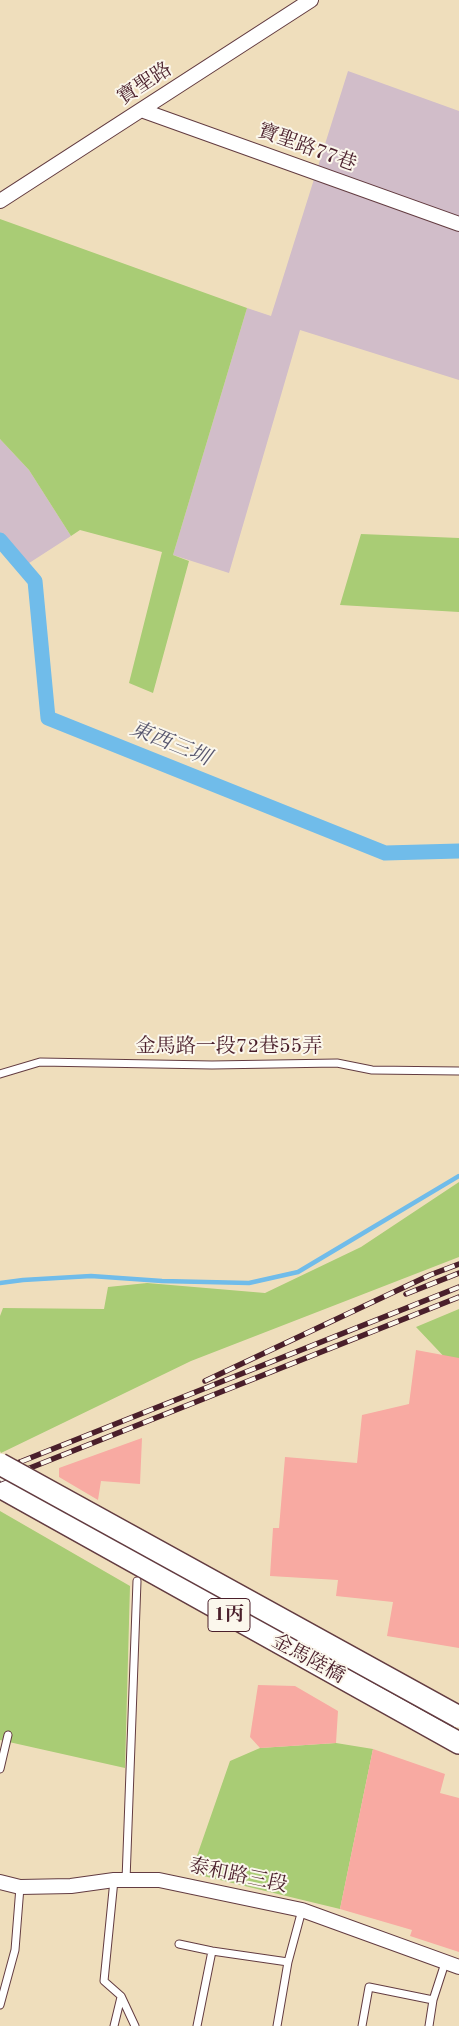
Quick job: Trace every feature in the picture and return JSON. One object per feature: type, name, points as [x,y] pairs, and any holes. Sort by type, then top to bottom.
[{"type":"main road","name":"金馬陸橋","points":[[0,1464],[459,1717]]},
{"type":"main road","name":"金馬陸橋","points":[[0,1487],[459,1743]]},
{"type":"street","name":"寶聖路","points":[[0,201],[311,0]]},
{"type":"street","name":"寶聖路77巷","points":[[141,110],[459,224]]},
{"type":"street","name":"泰和路三段","points":[[0,1882],[20,1887],[71,1886],[120,1880],[159,1880],[302,1910],[459,1967]]},
{"type":"lane","name":"金馬路一段72巷55弄","points":[[0,1074],[40,1062],[212,1065],[337,1063],[372,1070],[459,1071]]},
{"type":"lane","points":[[135,2026],[121,1996],[104,1981],[120,1880],[137,1581]]},
{"type":"lane","points":[[0,1769],[8,1735]]},
{"type":"lane","points":[[0,2006],[15,1950],[20,1887]]},
{"type":"lane","points":[[277,2026],[288,1962],[302,1910]]},
{"type":"lane","points":[[179,1944],[212,1952],[288,1962]]},
{"type":"lane","points":[[197,2026],[212,1952]]},
{"type":"lane","points":[[429,2026],[433,2000],[444,1963]]},
{"type":"lane","points":[[362,2026],[369,1987],[433,2000]]},
{"type":"lane","points":[[114,2026],[121,1996]]},
{"type":"shaded area","points":[[348,71],[459,111],[459,380],[300,330],[229,573],[173,555],[247,308],[271,316]]},
{"type":"shaded area","points":[[0,439],[29,470],[71,536],[23,567],[0,537]]},
{"type":"green space","points":[[0,219],[247,308],[173,555],[189,561],[153,693],[129,683],[162,552],[80,530],[71,536],[29,470],[0,439]]},
{"type":"green space","points":[[361,534],[459,538],[459,612],[340,605]]},
{"type":"green space","points":[[459,1182],[459,1257],[191,1361],[1,1453],[0,1316],[3,1308],[104,1309],[108,1287],[147,1283],[265,1293],[361,1247]]},
{"type":"green space","points":[[459,1309],[459,1364],[450,1363],[416,1327]]},
{"type":"green space","points":[[0,1511],[130,1586],[125,1768],[0,1740]]},
{"type":"green space","points":[[336,1743],[373,1749],[340,1909],[191,1873],[230,1761],[260,1748]]},
{"type":"building","points":[[416,1350],[459,1358],[459,1648],[387,1636],[393,1602],[336,1596],[338,1580],[270,1576],[273,1528],[279,1528],[285,1457],[357,1463],[362,1415],[409,1404]]},
{"type":"building","points":[[142,1438],[140,1484],[101,1481],[98,1500],[59,1477],[59,1468]]},
{"type":"building","points":[[258,1685],[295,1686],[338,1711],[336,1743],[260,1748],[250,1737]]},
{"type":"building","points":[[373,1749],[445,1774],[440,1793],[459,1798],[459,1952],[410,1936],[412,1930],[340,1909]]},
{"type":"waterway","name":"東西三圳","points":[[0,540],[35,581],[48,718],[385,853],[459,851]]},
{"type":"waterway","points":[[0,1283],[91,1276],[162,1281],[249,1283],[298,1272],[459,1176]]},
{"type":"railway","points":[[205,1381],[430,1275],[459,1264]]},
{"type":"railway","points":[[406,1294],[459,1273]]},
{"type":"railway","points":[[0,1470],[459,1287]]},
{"type":"railway","points":[[0,1480],[459,1297]]}]
